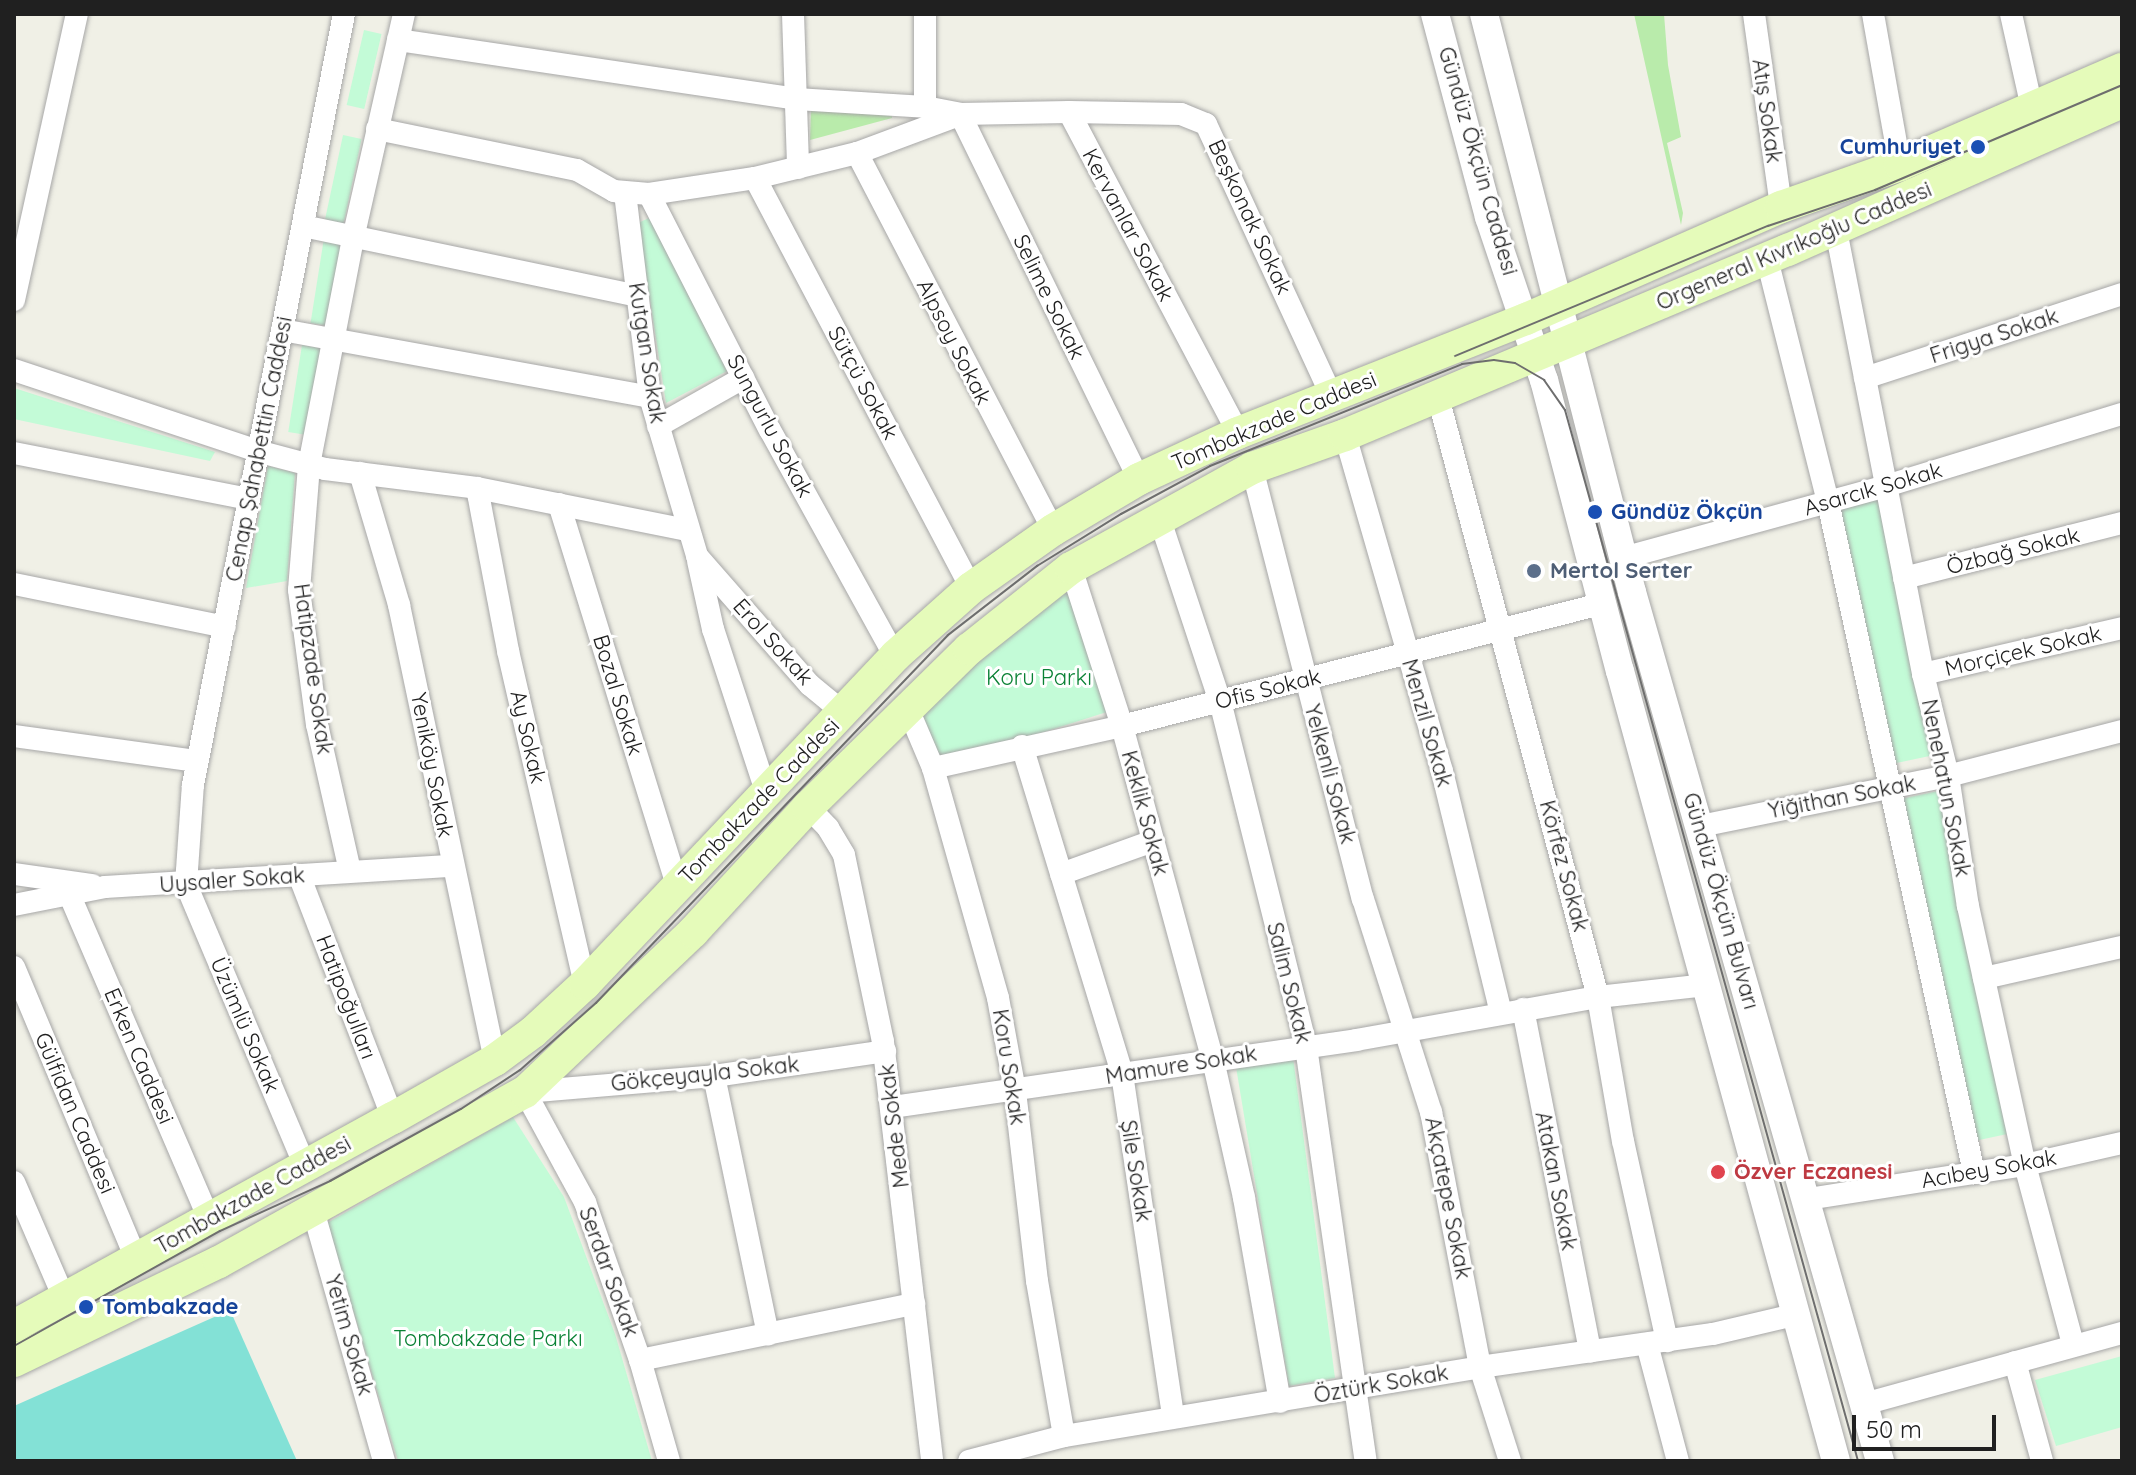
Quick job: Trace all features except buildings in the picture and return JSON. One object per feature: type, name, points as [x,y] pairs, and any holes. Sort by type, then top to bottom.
[{"type":"main road","name":"Tombakzade Caddesi","points":[[14,1326],[393,1118],[495,1060],[533,1032],[585,984],[895,656],[971,588],[1053,530],[1139,479],[1238,433],[1526,319],[1781,207],[1900,165],[2122,69]]},
{"type":"main road","name":"Orgeneral Kıvrıkoğlu Caddesi","points":[[1451,391],[1836,230],[2122,102]]},
{"type":"main road","name":"Tombakzade Caddesi","points":[[14,1361],[219,1262],[525,1092],[693,932],[808,807],[969,649],[1071,568],[1252,468],[1345,435],[1451,391]]},
{"type":"street","points":[[14,300],[77,14]]},
{"type":"street","name":"Cenap Şahabettin Caddesi","points":[[186,884],[197,761],[344,14]]},
{"type":"street","name":"Hatipzade Sokak","points":[[350,871],[317,725],[299,590],[309,465],[354,234],[404,14]]},
{"type":"street","points":[[793,14],[798,168]]},
{"type":"street","points":[[925,14],[925,107]]},
{"type":"street","name":"Gündüz Ökçün Caddesi","points":[[1435,14],[1489,217],[1536,353]]},
{"type":"street","name":"Gündüz Ökçün Caddesi","points":[[1484,14],[1570,339]]},
{"type":"street","name":"Atış Sokak","points":[[1754,14],[1781,207]]},
{"type":"street","points":[[1873,14],[1900,165]]},
{"type":"street","points":[[2011,14],[2032,108]]},
{"type":"street","points":[[398,40],[796,99],[925,107],[960,114],[1069,112]]},
{"type":"street","name":"Beşkonak Sokak","points":[[1069,112],[1181,114],[1206,124],[1331,395]]},
{"type":"street","name":"Kervanlar Sokak","points":[[1069,112],[1238,433]]},
{"type":"street","points":[[377,129],[577,170],[625,193],[649,194],[755,178],[857,153],[960,114]]},
{"type":"street","name":"Selime Sokak","points":[[960,114],[1139,479]]},
{"type":"street","name":"Alpsoy Sokak","points":[[857,153],[1053,530]]},
{"type":"street","name":"Sütçü Sokak","points":[[755,178],[971,588]]},
{"type":"street","name":"Kutgan Sokak","points":[[625,193],[650,397],[687,530],[702,561],[713,629],[766,791]]},
{"type":"street","name":"Sungurlu Sokak","points":[[649,194],[743,378],[895,656]]},
{"type":"street","points":[[303,226],[354,234],[637,296]]},
{"type":"street","name":"Nenehatun Sokak","points":[[1836,230],[1923,674],[1948,776],[1968,906],[2025,1165],[2073,1344]]},
{"type":"street","points":[[1767,259],[1828,502],[1974,1173]]},
{"type":"street","name":"Frigya Sokak","points":[[1865,378],[2122,294]]},
{"type":"street","points":[[282,330],[650,397]]},
{"type":"street","name":"Gündüz Ökçün Bulvarı","points":[[1570,339],[1623,558],[1808,1199],[1880,1461]]},
{"type":"street","name":"Gündüz Ökçün Bulvarı","points":[[1536,353],[1836,1461]]},
{"type":"street","points":[[14,370],[257,451],[309,465],[477,488],[687,530]]},
{"type":"street","points":[[658,426],[743,378]]},
{"type":"street","name":"Körfez Sokak","points":[[1451,391],[1502,631],[1598,997],[1678,1461]]},
{"type":"street","name":"Asarcık Sokak","points":[[1623,558],[1886,486],[2122,414]]},
{"type":"street","name":"Menzil Sokak","points":[[1345,435],[1512,1011]]},
{"type":"street","points":[[14,453],[248,499]]},
{"type":"street","name":"Yelkenli Sokak","points":[[1252,468],[1363,899],[1406,1031]]},
{"type":"street","name":"Yeniköy Sokak","points":[[360,473],[399,605],[495,1060]]},
{"type":"street","name":"Ay Sokak","points":[[477,488],[508,651],[585,984]]},
{"type":"street","name":"Bozal Sokak","points":[[559,504],[677,886]]},
{"type":"street","name":"Salim Sokak","points":[[1159,517],[1220,701],[1306,1047],[1366,1461]]},
{"type":"street","name":"Özbağ Sokak","points":[[1904,578],[2122,523]]},
{"type":"street","name":"Erol Sokak","points":[[702,561],[810,685],[844,713]]},
{"type":"street","name":"Keklik Sokak","points":[[1071,568],[1122,726],[1213,1060],[1244,1198],[1280,1402]]},
{"type":"street","points":[[14,584],[225,627]]},
{"type":"street","name":"Ofis Sokak","points":[[933,768],[1122,726],[1602,604]]},
{"type":"street","name":"Morçiçek Sokak","points":[[1923,674],[2122,628]]},
{"type":"street","name":"Koru Sokak","points":[[908,709],[933,768],[998,998],[1015,1091],[1037,1281],[1064,1436]]},
{"type":"street","name":"Yiğithan Sokak","points":[[1700,826],[1948,776],[2122,731]]},
{"type":"street","points":[[14,736],[197,761]]},
{"type":"street","name":"Şile Sokak","points":[[1022,746],[1122,1074],[1173,1417]]},
{"type":"street","name":"Mede Sokak","points":[[808,807],[828,828],[844,855],[885,1051],[932,1461]]},
{"type":"street","points":[[1061,874],[1153,841]]},
{"type":"street","name":"Uysaler Sokak","points":[[14,905],[105,887],[452,866]]},
{"type":"street","points":[[14,874],[105,887]]},
{"type":"street","name":"Hatipoğulları","points":[[299,875],[393,1118]]},
{"type":"street","name":"Üzümlü Sokak","points":[[186,884],[305,1166]]},
{"type":"street","name":"Erken Caddesi","points":[[70,896],[208,1217]]},
{"type":"street","points":[[1984,978],[2122,947]]},
{"type":"street","name":"Gülfidan Caddesi","points":[[14,967],[136,1259]]},
{"type":"street","name":"Mamure Sokak","points":[[892,1107],[1306,1047],[1598,997],[1706,985]]},
{"type":"street","name":"Atakan Sokak","points":[[1512,1011],[1590,1352]]},
{"type":"street","name":"Akçatepe Sokak","points":[[1406,1031],[1431,1112],[1480,1367],[1510,1461]]},
{"type":"street","name":"Gökçeyayla Sokak","points":[[525,1092],[714,1076],[885,1051]]},
{"type":"street","points":[[714,1076],[768,1334]]},
{"type":"street","name":"Serdar Sokak","points":[[525,1092],[585,1202],[640,1360],[669,1461]]},
{"type":"street","name":"Acıbey Sokak","points":[[1808,1199],[2025,1165],[2122,1143]]},
{"type":"street","points":[[14,1182],[64,1298]]},
{"type":"street","name":"Yetim Sokak","points":[[313,1210],[384,1461]]},
{"type":"street","points":[[640,1360],[914,1304]]},
{"type":"street","name":"Öztürk Sokak","points":[[969,1461],[1064,1436],[1480,1367],[1657,1343],[1794,1315]]},
{"type":"street","points":[[1864,1404],[2122,1333]]},
{"type":"street","points":[[2015,1362],[2042,1461]]},
{"type":"green space","points":[[1634,14],[1664,14],[1668,65],[1681,137],[1667,143],[1683,213],[1681,225]]},
{"type":"green space","points":[[364,30],[382,34],[364,109],[347,105]]},
{"type":"green space","points":[[811,109],[891,110],[892,118],[810,140]]},
{"type":"green space","points":[[343,135],[362,139],[343,224],[325,220]]},
{"type":"green space","points":[[651,217],[727,371],[666,403],[638,223]]},
{"type":"green space","points":[[324,238],[343,241],[329,326],[311,323]]},
{"type":"green space","points":[[302,345],[321,348],[307,435],[288,432]]},
{"type":"green space","points":[[14,388],[215,452],[210,461],[14,419]]},
{"type":"green space","points":[[268,466],[295,473],[287,581],[246,588]]},
{"type":"green space","points":[[1878,496],[1933,755],[1893,764],[1838,505]]},
{"type":"green space","name":"Koru Parkı","points":[[1066,586],[1110,711],[941,765],[919,708]]},
{"type":"green space","points":[[1938,791],[2011,1133],[1975,1141],[1902,799]]},
{"type":"green space","points":[[1293,1057],[1335,1378],[1289,1386],[1236,1067]]},
{"type":"green space","name":"Tombakzade Parkı","points":[[513,1117],[564,1197],[615,1334],[652,1461],[398,1461],[327,1223]]},
{"type":"green space","points":[[2122,1356],[2122,1427],[2056,1446],[2035,1380]]},
{"type":"shaded area","points":[[230,1310],[297,1461],[15,1461],[14,1406]]},
{"type":"tram line","points":[[1455,356],[1768,226],[1875,190],[2122,85]]},
{"type":"tram line","points":[[14,1346],[220,1231],[330,1181],[461,1109],[520,1070],[596,1003],[948,635],[1037,566],[1121,514],[1210,466],[1462,364],[1494,360],[1515,363],[1544,380],[1565,410],[1858,1461]]},
{"type":"place","name":"Cumhuriyet","points":[[1978,147]]},
{"type":"place","name":"Gündüz Ökçün","points":[[1595,512]]},
{"type":"place","name":"Mertol Serter","points":[[1534,571]]},
{"type":"place","name":"Özver Eczanesi","points":[[1718,1172]]},
{"type":"place","name":"Tombakzade","points":[[86,1307]]}]
